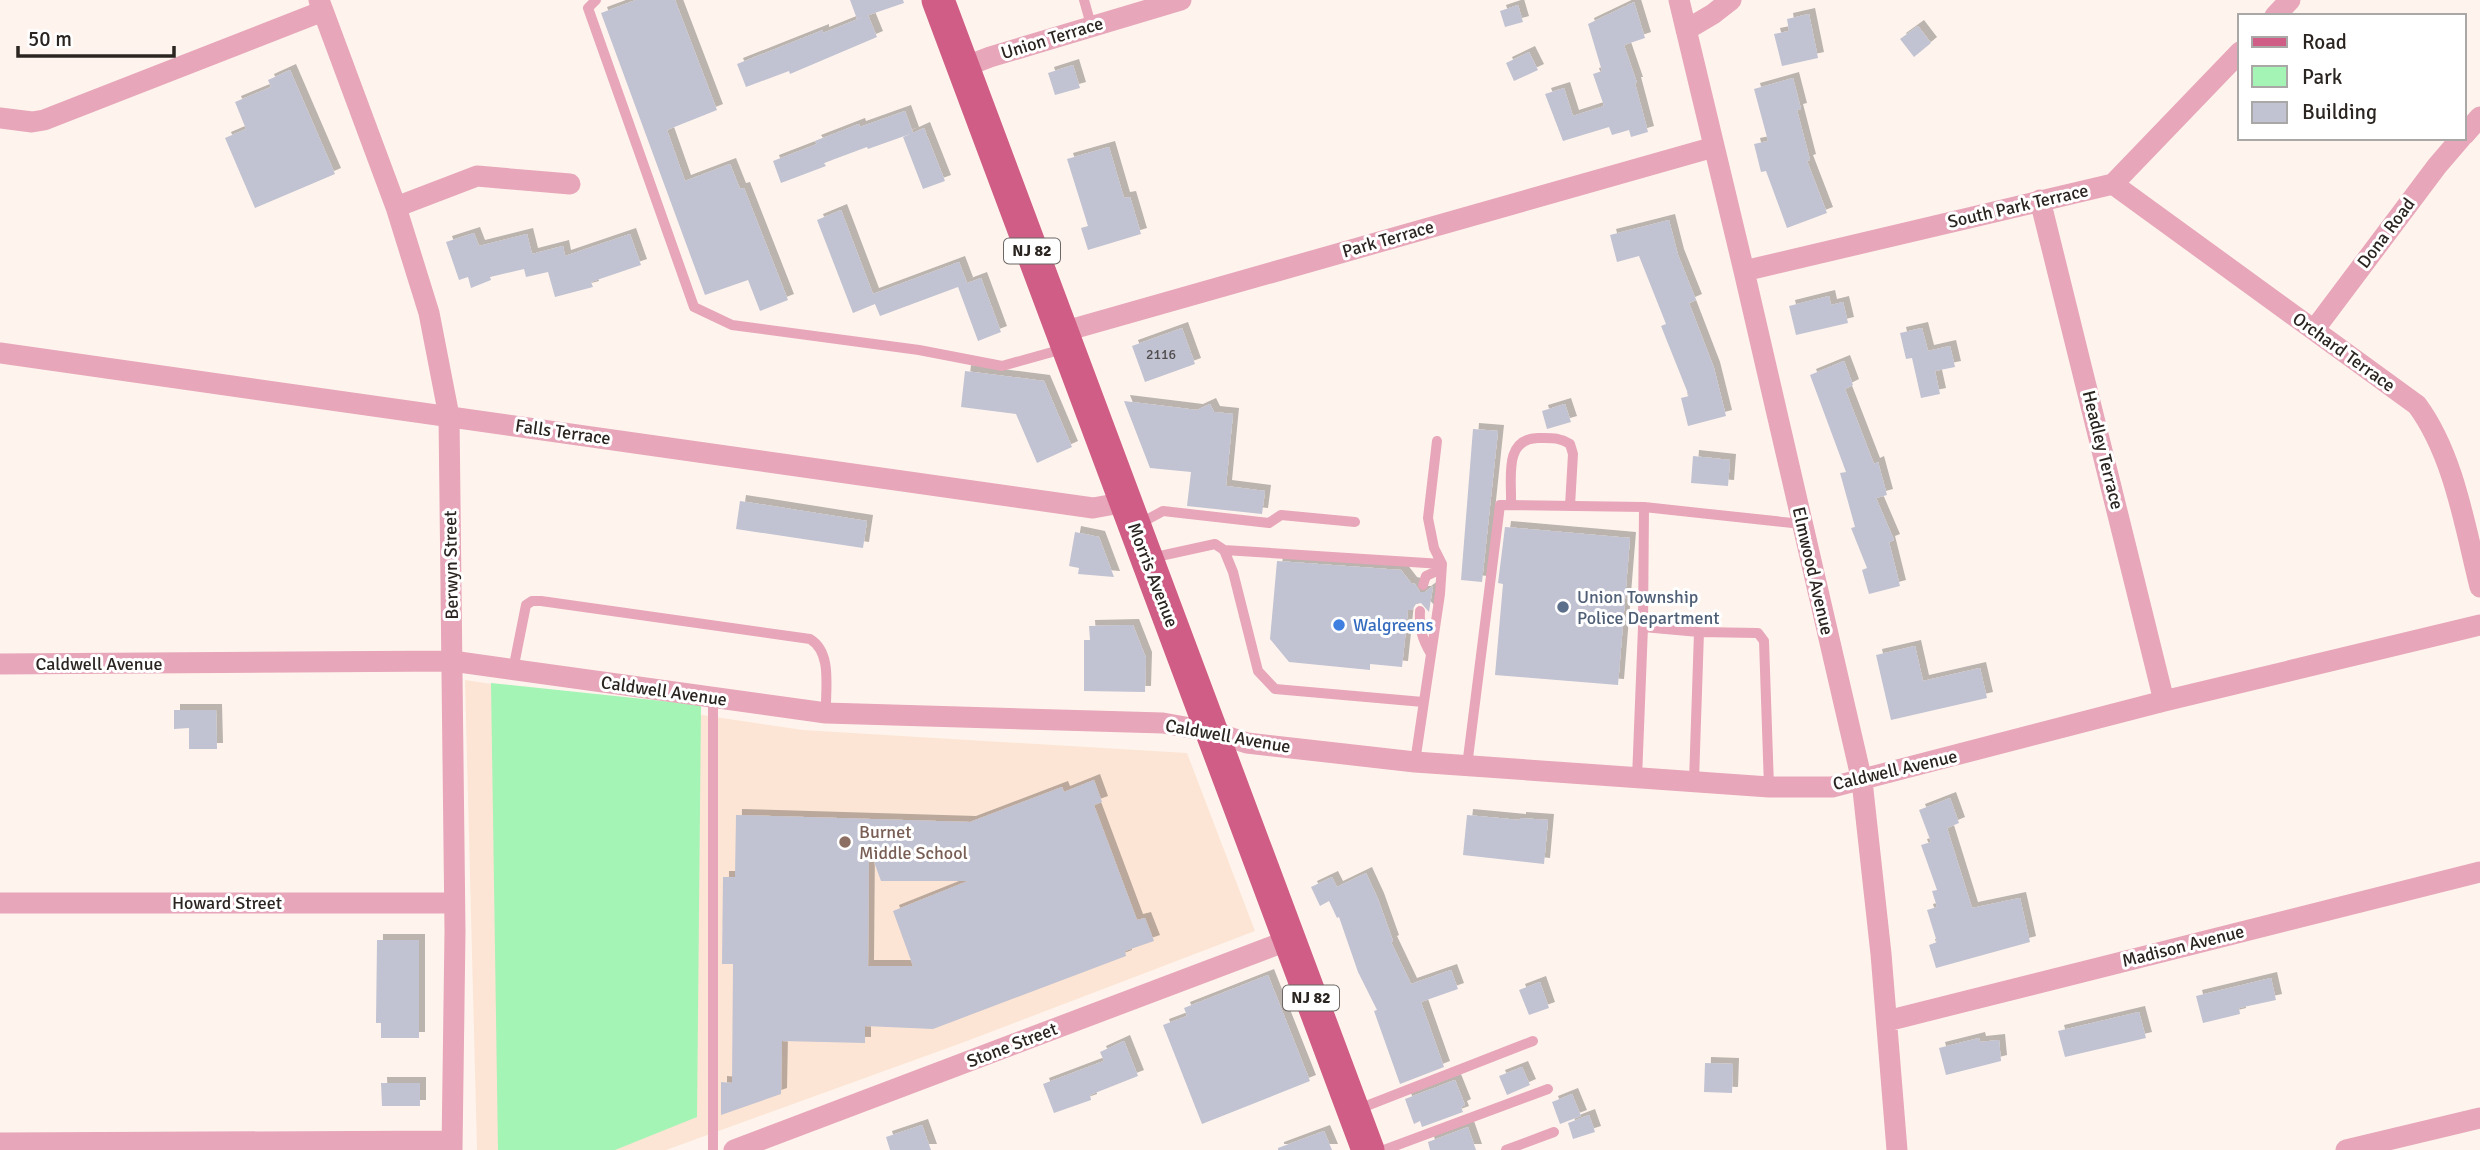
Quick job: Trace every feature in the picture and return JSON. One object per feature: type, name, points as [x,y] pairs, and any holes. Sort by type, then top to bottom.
[{"type":"main road","name":"Morris Avenue","points":[[938,0],[1368,1150]]},
{"type":"street","name":"Union Terrace","points":[[964,67],[1091,25],[1181,0]]},
{"type":"street","name":"Elmwood Avenue","points":[[1679,0],[1862,781],[1887,1021],[1896,1150]]},
{"type":"street","points":[[1686,30],[1731,0]]},
{"type":"street","points":[[2277,14],[2290,0]]},
{"type":"street","points":[[0,118],[32,122],[44,120],[321,6]]},
{"type":"street","name":"Berwyn Street","points":[[321,6],[396,207],[429,313],[449,416],[454,903],[452,1145]]},
{"type":"street","name":"South Park Terrace","points":[[1744,271],[2113,184],[2238,54]]},
{"type":"street","name":"Dona Road","points":[[2466,133],[2480,117]]},
{"type":"street","name":"Dona Road","points":[[2314,330],[2437,166],[2460,140]]},
{"type":"street","name":"Park Terrace","points":[[1065,340],[1714,147]]},
{"type":"street","points":[[396,207],[477,176],[570,184]]},
{"type":"street","name":"Orchard Terrace","points":[[2113,184],[2417,405],[2444,450],[2480,587]]},
{"type":"street","name":"Headley Terrace","points":[[2040,200],[2164,701]]},
{"type":"street","name":"Falls Terrace","points":[[0,354],[1130,514]]},
{"type":"street","name":"Caldwell Avenue","points":[[0,664],[452,662],[826,713],[1163,723],[1213,732],[1247,743],[1415,762],[1769,787],[1832,787],[2164,701],[2480,625]]},
{"type":"street","name":"Madison Avenue","points":[[1887,1021],[2480,872]]},
{"type":"street","name":"Howard Street","points":[[0,903],[454,903]]},
{"type":"street","name":"Stone Street","points":[[734,1150],[1289,940]]},
{"type":"street","points":[[2346,1150],[2480,1118]]},
{"type":"street","points":[[0,1143],[452,1145]]},
{"type":"lane","points":[[596,0],[588,8],[694,307],[732,326],[919,350],[1002,366],[1065,340]]},
{"type":"lane","points":[[1084,0],[1091,25]]},
{"type":"lane","points":[[1467,766],[1513,454],[1518,443],[1528,438],[1560,437],[1570,443],[1573,454],[1570,506]]},
{"type":"lane","points":[[1415,762],[1440,594],[1441,566],[1434,548],[1429,518],[1437,441]]},
{"type":"lane","points":[[1505,505],[1644,508],[1802,524]]},
{"type":"lane","points":[[1637,778],[1644,508]]},
{"type":"lane","points":[[1130,514],[1163,511],[1269,523],[1281,515],[1355,522]]},
{"type":"lane","points":[[1147,559],[1215,544],[1224,550],[1441,566]]},
{"type":"lane","points":[[1224,550],[1233,572],[1258,671],[1275,690],[1423,702]]},
{"type":"lane","points":[[1423,585],[1426,576],[1441,566]]},
{"type":"lane","points":[[513,671],[526,605],[532,601],[555,603],[810,639],[819,645],[825,656],[826,713]]},
{"type":"lane","points":[[1420,611],[1419,627],[1422,639],[1431,654]]},
{"type":"lane","points":[[1643,626],[1699,632],[1758,633],[1764,641],[1769,787]]},
{"type":"lane","points":[[1693,781],[1699,632]]},
{"type":"lane","points":[[713,698],[713,1150]]},
{"type":"lane","points":[[1354,1110],[1533,1041]]},
{"type":"lane","points":[[1384,1150],[1548,1089]]},
{"type":"lane","points":[[1506,1150],[1554,1132]]},
{"type":"shaded area","name":"Burnet Middle School","points":[[465,680],[803,730],[1187,753],[1255,931],[967,1041],[666,1150],[477,1150]]},
{"type":"green space","points":[[491,683],[701,705],[697,1117],[615,1150],[498,1150]]},
{"type":"building","points":[[636,0],[675,0],[717,110],[667,130],[685,181],[730,164],[740,189],[744,188],[788,300],[760,311],[748,280],[705,295],[601,13]]},
{"type":"building","points":[[850,0],[903,0],[904,3],[857,19]]},
{"type":"building","points":[[1634,2],[1645,38],[1624,45],[1637,83],[1648,132],[1631,137],[1629,130],[1612,135],[1609,127],[1563,141],[1545,94],[1564,88],[1573,116],[1604,106],[1593,74],[1602,71],[1588,24]]},
{"type":"building","points":[[1518,5],[1523,22],[1505,27],[1500,11]]},
{"type":"building","points":[[1809,14],[1818,58],[1782,66],[1774,34],[1789,31],[1787,19]]},
{"type":"building","points":[[868,15],[877,37],[790,74],[789,71],[746,87],[737,64]]},
{"type":"building","points":[[1918,26],[1931,43],[1914,57],[1900,39]]},
{"type":"building","points":[[1529,52],[1538,70],[1514,81],[1506,63]]},
{"type":"building","points":[[1073,65],[1080,88],[1055,95],[1048,73]]},
{"type":"building","points":[[290,70],[335,174],[255,208],[225,138],[246,129],[235,102],[271,87],[268,80]]},
{"type":"building","points":[[1793,78],[1801,109],[1797,110],[1810,160],[1807,161],[1827,213],[1787,228],[1766,171],[1761,172],[1754,144],[1768,141],[1754,89]]},
{"type":"building","points":[[905,111],[913,133],[824,163],[826,166],[781,183],[773,161],[859,124],[860,127]]},
{"type":"building","points":[[924,128],[945,181],[923,189],[903,137]]},
{"type":"building","points":[[1109,147],[1124,198],[1130,197],[1141,234],[1088,250],[1081,228],[1088,226],[1067,159]]},
{"type":"building","points":[[841,210],[873,294],[959,262],[967,283],[965,284],[981,278],[1001,332],[978,341],[958,287],[880,316],[875,304],[853,313],[817,220]]},
{"type":"building","points":[[1669,220],[1678,255],[1696,300],[1689,303],[1714,368],[1726,416],[1688,426],[1681,398],[1689,396],[1661,326],[1666,324],[1639,256],[1617,262],[1610,235]]},
{"type":"building","points":[[474,233],[479,246],[527,234],[532,254],[563,246],[565,256],[630,234],[641,265],[591,282],[593,287],[555,297],[548,272],[526,277],[524,269],[490,277],[491,280],[471,288],[468,277],[459,280],[446,242]]},
{"type":"building","points":[[1829,296],[1831,305],[1843,302],[1848,323],[1796,335],[1789,306]]},
{"type":"building","points":[[1182,328],[1195,364],[1145,382],[1132,346]]},
{"type":"building","points":[[1922,328],[1928,351],[1950,346],[1955,367],[1935,371],[1940,394],[1921,398],[1912,358],[1906,359],[1900,333]]},
{"type":"building","points":[[1844,361],[1853,385],[1845,389],[1874,464],[1878,462],[1887,495],[1876,498],[1894,540],[1889,542],[1900,586],[1869,594],[1862,570],[1867,568],[1851,528],[1855,527],[1840,473],[1846,472],[1810,375]]},
{"type":"building","points":[[965,371],[1044,381],[1072,447],[1037,463],[1016,414],[961,407]]},
{"type":"building","points":[[1124,401],[1197,410],[1210,404],[1214,412],[1233,414],[1226,486],[1265,491],[1262,514],[1187,506],[1191,472],[1150,468]]},
{"type":"building","points":[[1565,404],[1571,422],[1547,429],[1542,411]]},
{"type":"building","points":[[1473,429],[1498,431],[1482,582],[1461,580]]},
{"type":"building","points":[[1693,456],[1730,460],[1728,486],[1691,483]]},
{"type":"building","points":[[740,501],[867,521],[863,548],[736,529]]},
{"type":"building","name":"Union Township Police Department","points":[[1505,527],[1630,538],[1618,685],[1495,675],[1503,584],[1498,583]]},
{"type":"building","points":[[1075,532],[1099,537],[1114,577],[1078,574],[1079,568],[1069,566]]},
{"type":"building","name":"Walgreens","points":[[1277,561],[1401,570],[1420,592],[1433,586],[1429,612],[1421,603],[1408,610],[1402,667],[1370,664],[1370,670],[1289,662],[1270,639]]},
{"type":"building","points":[[1133,625],[1146,658],[1145,692],[1084,691],[1084,640],[1090,640],[1089,626]]},
{"type":"building","points":[[1915,646],[1923,681],[1980,668],[1987,698],[1891,720],[1876,655]]},
{"type":"building","points":[[174,710],[216,710],[217,749],[189,749],[189,728],[174,729]]},
{"type":"building","points":[[1094,780],[1102,802],[1094,805],[1137,920],[1145,918],[1154,941],[1125,951],[1126,956],[933,1029],[865,1026],[865,1043],[782,1041],[781,1094],[721,1115],[721,1082],[732,1083],[733,964],[722,964],[723,877],[735,877],[736,815],[970,822],[1062,787],[1064,792]],"holes":[[[869,848],[881,881],[968,881],[893,911],[913,966],[868,966]]]},
{"type":"building","points":[[1950,798],[1959,823],[1947,828],[1972,908],[2020,898],[2030,942],[1936,968],[1929,945],[1937,942],[1927,910],[1937,907],[1932,891],[1937,890],[1921,845],[1931,842],[1919,810]]},
{"type":"building","points":[[1467,815],[1548,820],[1544,864],[1463,855]]},
{"type":"building","points":[[1366,873],[1378,899],[1393,941],[1391,942],[1411,984],[1451,970],[1458,989],[1421,1002],[1444,1067],[1400,1084],[1374,1011],[1377,1010],[1358,972],[1339,917],[1337,918],[1329,901],[1320,906],[1311,887],[1332,877],[1337,887]]},
{"type":"building","points":[[377,940],[419,940],[419,1038],[381,1038],[381,1023],[376,1023]]},
{"type":"building","points":[[1268,975],[1310,1081],[1202,1124],[1163,1025],[1187,1016],[1184,1008]]},
{"type":"building","points":[[2271,978],[2276,1000],[2239,1008],[2240,1014],[2203,1023],[2196,996]]},
{"type":"building","points":[[1540,982],[1549,1008],[1529,1015],[1519,990]]},
{"type":"building","points":[[2139,1012],[2146,1038],[2065,1057],[2058,1031]]},
{"type":"building","points":[[1979,1038],[1980,1042],[1999,1040],[2001,1061],[1946,1075],[1939,1048]]},
{"type":"building","points":[[1124,1041],[1138,1076],[1090,1095],[1091,1100],[1054,1113],[1043,1084],[1104,1061],[1100,1052]]},
{"type":"building","points":[[1705,1063],[1733,1064],[1732,1093],[1704,1092]]},
{"type":"building","points":[[1522,1067],[1530,1085],[1507,1095],[1499,1076]]},
{"type":"building","points":[[1455,1080],[1465,1105],[1461,1107],[1463,1112],[1422,1127],[1420,1121],[1414,1124],[1405,1099]]},
{"type":"building","points":[[381,1083],[420,1083],[420,1106],[382,1106]]},
{"type":"building","points":[[1572,1094],[1581,1116],[1560,1124],[1552,1102]]},
{"type":"building","points":[[1589,1115],[1595,1132],[1573,1139],[1568,1123]]},
{"type":"building","points":[[922,1125],[931,1150],[890,1150],[886,1137]]},
{"type":"building","points":[[1468,1127],[1476,1150],[1430,1150],[1428,1142]]},
{"type":"building","points":[[1324,1131],[1332,1150],[1278,1150],[1278,1148]]},
{"type":"place","name":"Union Township Police Department","points":[[1563,607]]},
{"type":"place","name":"Walgreens","points":[[1339,625]]},
{"type":"place","name":"Burnet Middle School","points":[[845,842]]}]
